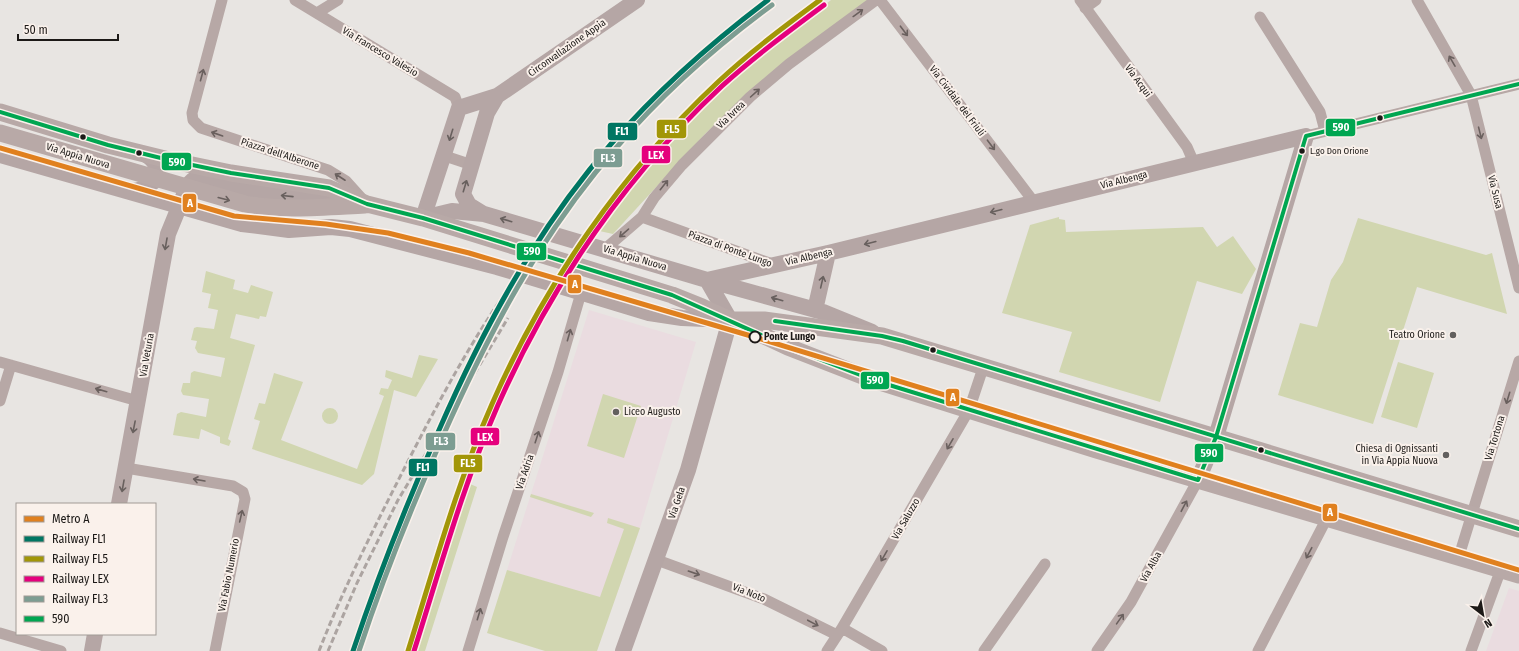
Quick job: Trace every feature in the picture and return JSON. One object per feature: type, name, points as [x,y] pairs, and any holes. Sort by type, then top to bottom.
[{"type":"main road","name":"Via Appia Nuova","points":[[0,112],[108,145],[173,161]]},
{"type":"main road","name":"Via Appia Nuova","points":[[0,133],[186,188]]},
{"type":"main road","name":"Piazza dell'Alberone","points":[[173,161],[238,174],[329,188],[367,204]]},
{"type":"main road","points":[[186,188],[232,201],[266,207],[295,208],[367,204]]},
{"type":"main road","name":"Via Appia Nuova","points":[[367,204],[423,218],[672,295],[730,320]]},
{"type":"main road","points":[[730,320],[764,320],[882,336],[1519,529]]},
{"type":"main road","points":[[730,320],[760,335],[873,380],[1016,426],[1519,575]]},
{"type":"street","name":"Piazza dell'Alberone","points":[[222,0],[192,113],[193,120],[201,128],[328,170],[346,181],[367,204]]},
{"type":"street","name":"Via Francesco Valesio","points":[[295,0],[455,97],[459,108]]},
{"type":"street","points":[[317,14],[338,0]]},
{"type":"street","name":"Circonvallazione Appia","points":[[497,96],[637,0]]},
{"type":"street","name":"Via Ivrea","points":[[600,248],[642,217],[666,183],[699,146],[738,108],[789,64],[876,0]]},
{"type":"street","name":"Via Cividale del Friuli","points":[[880,0],[1034,202]]},
{"type":"street","points":[[1082,4],[1096,0]]},
{"type":"street","name":"Via Susa","points":[[1417,0],[1471,95],[1519,288]]},
{"type":"street","name":"Via Acqui","points":[[1082,4],[1187,147],[1194,163]]},
{"type":"street","points":[[1260,17],[1320,112],[1325,131]]},
{"type":"street","name":"Via Albenga","points":[[777,265],[1519,84]]},
{"type":"street","points":[[423,218],[459,108],[497,96]]},
{"type":"street","points":[[484,214],[469,205],[463,196],[487,113],[497,96]]},
{"type":"street","points":[[1198,480],[1216,437],[1306,136]]},
{"type":"street","name":"Via Appia Nuova","points":[[0,155],[178,207]]},
{"type":"street","points":[[146,155],[154,162],[157,168],[156,179]]},
{"type":"street","points":[[444,156],[472,166]]},
{"type":"street","name":"Via Appia Nuova","points":[[126,191],[136,191],[146,188],[156,179]]},
{"type":"street","points":[[186,188],[178,207],[256,227],[289,230],[324,227],[344,228],[373,234],[497,267],[649,313],[674,318],[730,320]]},
{"type":"street","name":"Via Veturia","points":[[119,503],[168,234],[178,207]]},
{"type":"street","name":"Via Appia Nuova","points":[[423,218],[452,212],[484,214],[707,280]]},
{"type":"street","name":"Piazza di Ponte Lungo","points":[[642,217],[777,265]]},
{"type":"street","points":[[815,310],[828,253]]},
{"type":"street","name":"Piazza di Ponte Lungo","points":[[707,280],[777,265]]},
{"type":"street","points":[[707,280],[815,310],[882,336]]},
{"type":"street","points":[[707,280],[730,320]]},
{"type":"street","name":"Via Adria","points":[[468,651],[503,537],[556,380],[575,291]]},
{"type":"street","name":"Via Gela","points":[[623,651],[657,560],[688,470],[730,320]]},
{"type":"street","name":"Via Tortona","points":[[1459,556],[1519,361]]},
{"type":"street","points":[[0,362],[138,401]]},
{"type":"street","points":[[0,401],[11,365]]},
{"type":"street","name":"Via Saluzzo","points":[[831,650],[840,631],[969,410],[984,366]]},
{"type":"street","name":"Via Fabio Numerio","points":[[126,468],[233,486],[241,490],[245,499],[215,651]]},
{"type":"street","name":"Via Alba","points":[[1098,651],[1132,602],[1198,480]]},
{"type":"street","points":[[1258,651],[1327,518]]},
{"type":"street","name":"Via Noto","points":[[657,560],[764,599],[840,631],[882,651]]},
{"type":"street","points":[[984,651],[1045,564]]},
{"type":"street","points":[[1471,651],[1501,569]]},
{"type":"street","points":[[0,633],[61,651]]},
{"type":"street","points":[[92,651],[95,635]]},
{"type":"shaded area","points":[[589,310],[696,342],[640,528],[614,602],[507,570]]},
{"type":"shaded area","points":[[1509,588],[1519,591],[1519,651],[1486,651]]},
{"type":"green space","points":[[831,0],[868,0],[762,81],[706,133],[613,234],[595,230],[669,143],[716,94],[758,57]]},
{"type":"green space","points":[[1059,217],[1059,219],[1065,220],[1066,232],[1203,227],[1217,247],[1233,236],[1256,269],[1242,294],[1197,281],[1160,402],[1059,372],[1072,332],[1002,313],[1030,225]]},
{"type":"green space","points":[[1358,218],[1486,255],[1492,253],[1507,314],[1417,287],[1373,424],[1278,395],[1300,323],[1317,327],[1331,280],[1343,262]]},
{"type":"green space","points":[[206,271],[235,280],[233,289],[248,293],[251,285],[273,292],[266,317],[260,316],[259,319],[236,314],[230,338],[255,345],[228,439],[231,441],[229,446],[220,443],[220,437],[201,429],[199,439],[173,435],[177,414],[181,412],[206,417],[209,399],[183,395],[181,391],[183,383],[190,383],[191,373],[194,371],[221,377],[225,358],[198,353],[195,348],[197,341],[191,340],[194,328],[214,329],[218,310],[208,308],[211,294],[202,292]]},
{"type":"green space","points":[[419,355],[438,359],[416,397],[394,390],[374,474],[362,485],[252,449],[260,421],[254,419],[259,403],[265,404],[274,373],[303,382],[281,440],[357,469],[384,396],[379,394],[381,388],[388,389],[392,380],[385,377],[386,370],[412,378]]},
{"type":"green space","points":[[1398,362],[1434,373],[1417,428],[1381,417]]},
{"type":"green space","points":[[603,394],[641,406],[624,458],[587,446]]},
{"type":"green space","points":[[330,408],[336,410],[338,416],[336,422],[330,424],[324,422],[322,416],[324,410]]},
{"type":"green space","points":[[468,483],[477,487],[425,651],[415,651],[439,576],[437,574]]},
{"type":"green space","points":[[531,494],[594,513],[591,517],[530,497]]},
{"type":"green space","points":[[608,518],[640,528],[597,651],[545,651],[487,633],[507,570],[600,597],[624,529],[607,523]]},
{"type":"railway","points":[[319,651],[360,557],[418,442],[467,353],[493,310],[508,289]]},
{"type":"railway","points":[[328,651],[357,583],[398,500],[508,318]]},
{"type":"metro line","name":"A","points":[[0,148],[234,216],[326,224],[388,233],[469,253],[751,336],[1519,570]]},
{"type":"rail line","name":"FL1","points":[[353,651],[372,595],[404,512],[456,392],[474,354],[514,280],[536,245],[584,176],[629,124],[666,86],[706,50],[768,0]]},
{"type":"rail line","name":"FL5","points":[[408,651],[457,495],[479,434],[513,359],[536,315],[561,273],[589,231],[618,192],[650,153],[683,117],[718,82],[743,60],[820,0]]},
{"type":"rail line","name":"FL3","points":[[359,651],[398,542],[443,436],[498,322],[540,249],[589,181],[616,148],[652,109],[710,54],[772,5]]},
{"type":"rail line","name":"LEX","points":[[414,651],[463,496],[485,435],[519,361],[542,317],[567,275],[594,234],[623,195],[654,157],[687,121],[722,86],[785,34],[824,5]]},
{"type":"transit line","name":"590","points":[[0,112],[108,145],[173,161],[231,173],[329,188],[367,204],[423,218],[672,295],[788,347],[873,380],[1198,480],[1216,437],[1306,136],[1519,84]]},
{"type":"transit line","name":"590","points":[[775,321],[882,336],[903,341],[1519,529]]},
{"type":"place","name":"L.go Don Orione","points":[[1302,151]]},
{"type":"place","name":"Teatro Orione","points":[[1453,335]]},
{"type":"place","name":"Ponte Lungo","points":[[755,337]]},
{"type":"place","name":"Liceo Augusto","points":[[616,412]]},
{"type":"place","name":"Chiesa di Ognissanti in Via Appia Nuova","points":[[1446,455]]}]
